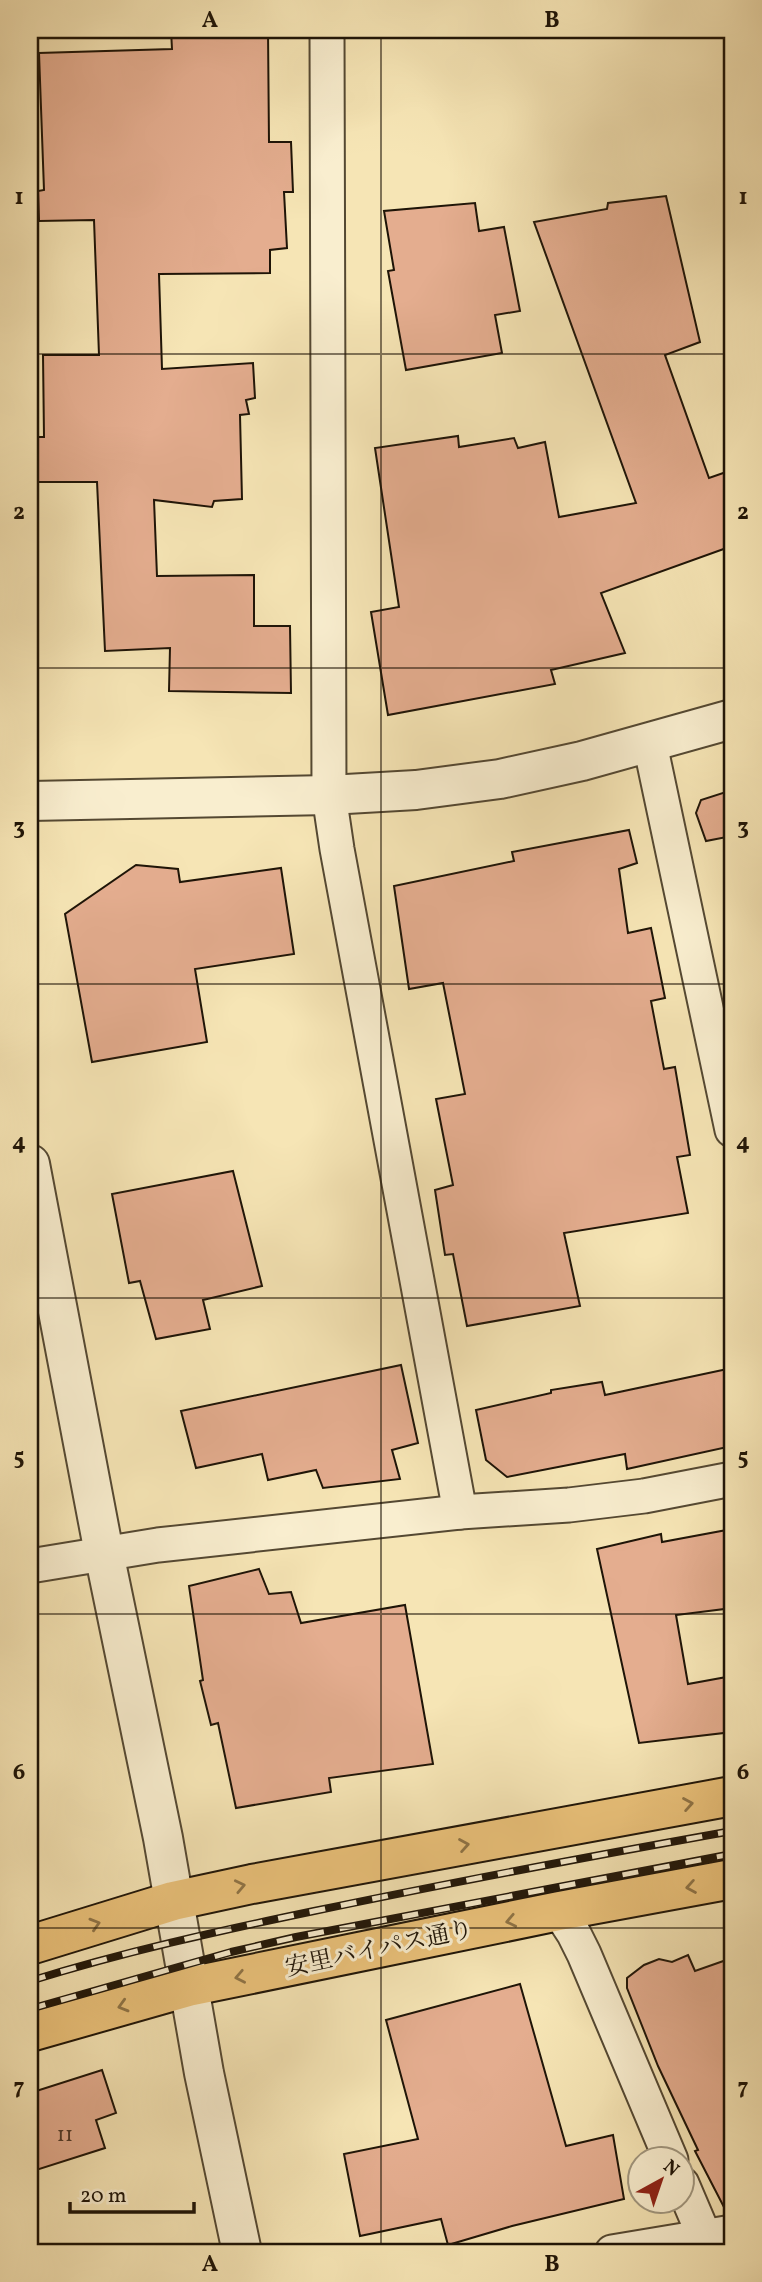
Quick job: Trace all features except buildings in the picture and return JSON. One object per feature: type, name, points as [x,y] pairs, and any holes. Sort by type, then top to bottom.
[{"type":"highway","points":[[30,1945],[173,1901],[253,1884],[732,1796]]},
{"type":"highway","name":"安里バイパス通り","points":[[30,2032],[188,1987],[559,1911],[732,1879]]},
{"type":"street","points":[[327,30],[329,795],[339,862],[460,1512]]},
{"type":"street","points":[[30,801],[329,795],[416,790],[500,779],[650,744],[732,719]]},
{"type":"street","points":[[650,744],[731,1118]]},
{"type":"street","points":[[30,1164],[104,1553],[163,1838],[188,1987],[242,2252]]},
{"type":"street","points":[[30,1566],[104,1553],[460,1512],[569,1506],[644,1496],[732,1479]]},
{"type":"street","points":[[559,1911],[575,1934],[665,2146]]},
{"type":"street","points":[[612,2252],[716,2241],[696,2208]]},
{"type":"railway","points":[[30,1981],[206,1934],[470,1880],[732,1831]]},
{"type":"railway","points":[[30,2009],[231,1952],[296,1937],[732,1854]]}]
